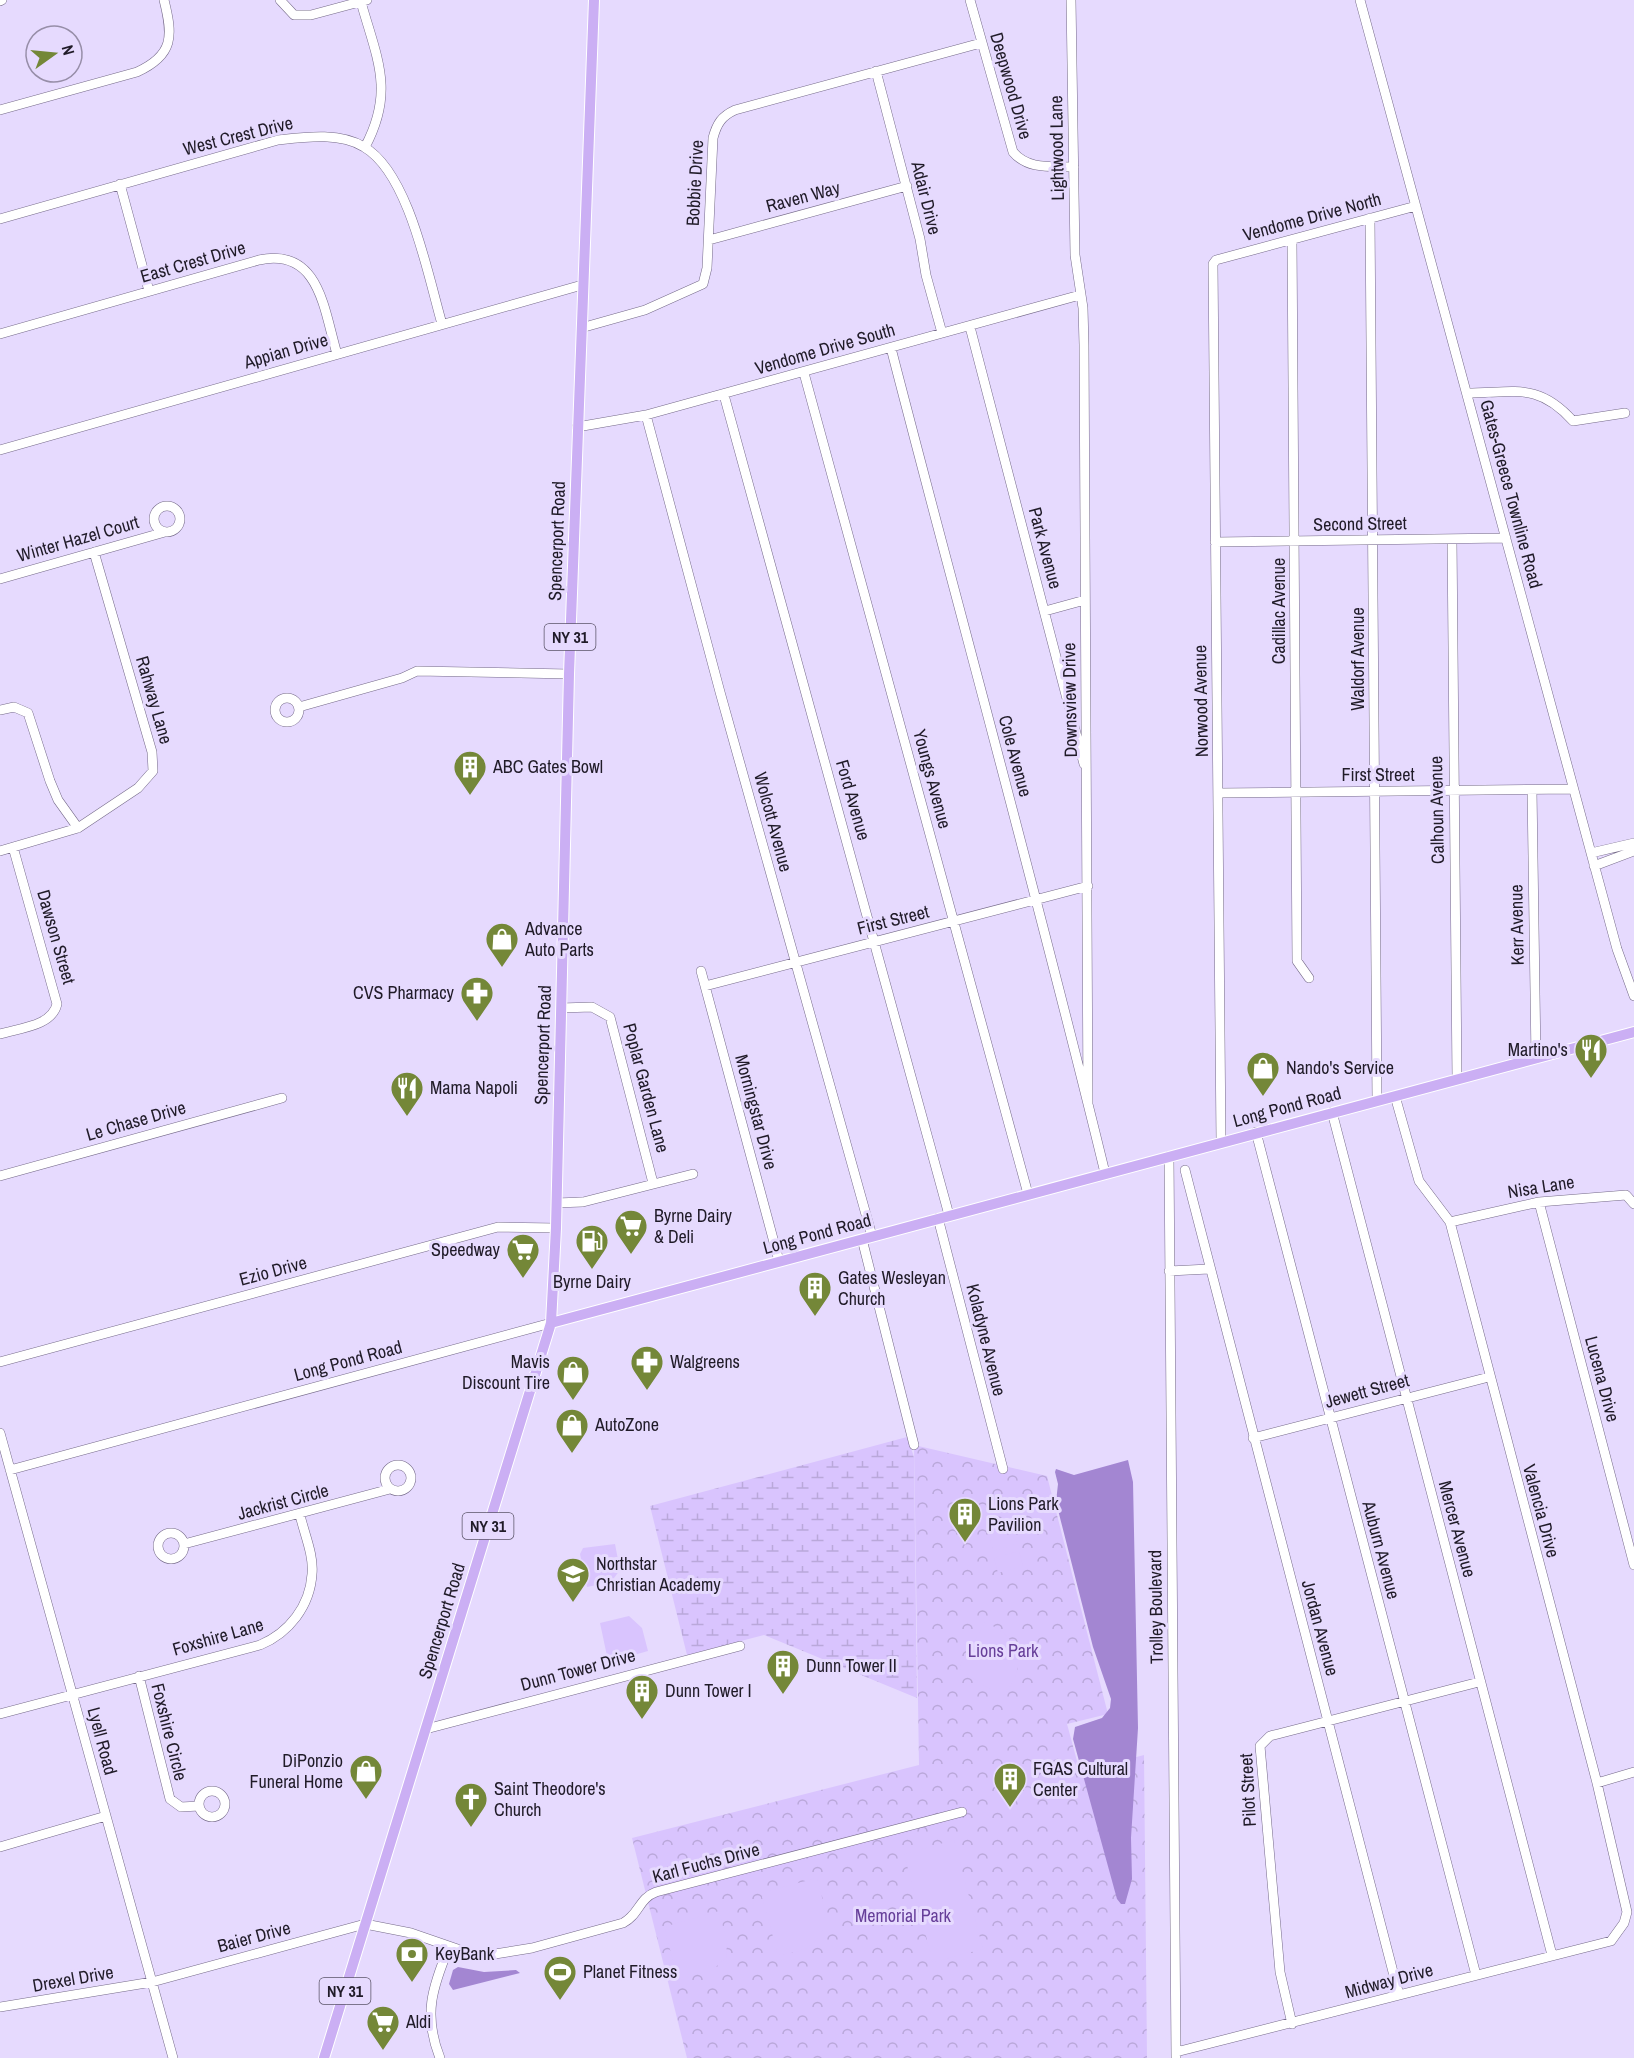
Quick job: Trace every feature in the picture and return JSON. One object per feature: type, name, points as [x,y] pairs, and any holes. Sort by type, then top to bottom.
[{"type":"main road","name":"Spencerport Road","points":[[324,2058],[551,1323],[556,1228],[577,427],[594,0]]},
{"type":"main road","name":"Long Pond Road","points":[[551,1323],[1634,1032]]},
{"type":"street","points":[[0,110],[137,72],[153,65],[163,54],[170,40],[168,14],[164,0]]},
{"type":"street","points":[[280,0],[294,15],[311,15],[364,1],[381,73],[382,89],[382,105],[376,126],[364,147],[391,174],[404,196],[442,324]]},
{"type":"street","name":"Deepwood Drive","points":[[970,0],[1013,152],[1021,162],[1029,165],[1074,167]]},
{"type":"street","name":"Lightwood Lane","points":[[1071,0],[1075,255],[1080,295]]},
{"type":"street","name":"Gates-Greece Townline Road","points":[[1360,0],[1594,866],[1617,949],[1634,996]]},
{"type":"street","name":"Bobbie Drive","points":[[581,328],[645,310],[703,284],[709,240],[713,138],[717,125],[724,116],[735,110],[981,43]]},
{"type":"street","name":"Adair Drive","points":[[876,71],[907,186],[942,333]]},
{"type":"street","name":"West Crest Drive","points":[[0,219],[278,140],[326,137],[364,147]]},
{"type":"street","points":[[120,184],[149,291]]},
{"type":"street","name":"Raven Way","points":[[709,240],[907,186]]},
{"type":"street","name":"Vendome Drive North","points":[[1216,260],[1416,206]]},
{"type":"street","name":"Waldorf Avenue","points":[[1370,218],[1377,1100]]},
{"type":"street","name":"Cadillac Avenue","points":[[1292,240],[1297,961],[1309,978]]},
{"type":"street","name":"East Crest Drive","points":[[0,334],[259,260],[280,257],[290,259],[302,266],[316,284],[337,354]]},
{"type":"street","name":"Norwood Avenue","points":[[1216,260],[1213,264],[1221,1142]]},
{"type":"street","name":"Appian Drive","points":[[0,450],[582,285]]},
{"type":"street","name":"Vendome Drive South","points":[[577,427],[646,415],[1080,295]]},
{"type":"street","name":"Downsview Drive","points":[[1080,295],[1084,345],[1089,886],[1088,1104]]},
{"type":"street","name":"Park Avenue","points":[[970,327],[1088,778]]},
{"type":"street","name":"Cole Avenue","points":[[891,348],[963,628],[1037,900],[1105,1173]]},
{"type":"street","name":"Youngs Avenue","points":[[804,373],[1028,1194]]},
{"type":"street","points":[[1467,393],[1535,392],[1558,405],[1573,422],[1625,414]]},
{"type":"street","name":"Ford Avenue","points":[[724,394],[875,941],[944,1217]]},
{"type":"street","name":"Wolcott Avenue","points":[[646,415],[795,962],[867,1238],[914,1445]]},
{"type":"street","name":"Winter Hazel Court","points":[[0,579],[165,532]]},
{"type":"street","name":"Second Street","points":[[1215,542],[1506,538]]},
{"type":"street","name":"Calhoun Avenue","points":[[1452,539],[1457,1080]]},
{"type":"street","name":"Rahway Lane","points":[[0,851],[78,828],[145,783],[153,771],[154,763],[94,552]]},
{"type":"street","points":[[1045,611],[1085,600]]},
{"type":"street","points":[[299,707],[402,678],[417,671],[569,674]]},
{"type":"street","points":[[0,710],[14,707],[28,713],[54,791],[78,828]]},
{"type":"street","name":"First Street","points":[[1218,793],[1573,789]]},
{"type":"street","name":"Kerr Avenue","points":[[1532,790],[1536,1059]]},
{"type":"street","points":[[1591,853],[1634,843]]},
{"type":"street","name":"Dawson Street","points":[[0,1034],[45,1021],[55,1013],[57,1004],[13,847]]},
{"type":"street","points":[[1594,866],[1634,851]]},
{"type":"street","name":"First Street","points":[[705,986],[1089,886]]},
{"type":"street","name":"Morningstar Drive","points":[[701,971],[779,1261]]},
{"type":"street","name":"Poplar Garden Lane","points":[[561,1008],[592,1007],[610,1017],[653,1183]]},
{"type":"street","name":"Valencia Drive","points":[[1395,1096],[1419,1181],[1450,1222],[1597,1783],[1627,1902],[1624,1923],[1611,1941]]},
{"type":"street","name":"Le Chase Drive","points":[[0,1176],[282,1098]]},
{"type":"street","name":"Mercer Avenue","points":[[1332,1112],[1552,1955]]},
{"type":"street","name":"Auburn Avenue","points":[[1256,1132],[1476,1975]]},
{"type":"street","name":"Trolley Boulevard","points":[[1169,1156],[1176,2055]]},
{"type":"street","name":"Jordan Avenue","points":[[1185,1170],[1399,1995]]},
{"type":"street","points":[[556,1203],[583,1202],[693,1174]]},
{"type":"street","name":"Nisa Lane","points":[[1450,1222],[1539,1202],[1618,1193],[1626,1195],[1634,1204]]},
{"type":"street","name":"Lucena Drive","points":[[1539,1202],[1634,1565]]},
{"type":"street","name":"Koladyne Avenue","points":[[944,1217],[1003,1469]]},
{"type":"street","name":"Ezio Drive","points":[[0,1362],[498,1227],[556,1228]]},
{"type":"street","points":[[1169,1271],[1209,1269]]},
{"type":"street","name":"Long Pond Road","points":[[10,1470],[551,1323]]},
{"type":"street","name":"Jewett Street","points":[[1253,1438],[1489,1377]]},
{"type":"street","name":"Lyell Road","points":[[0,1432],[173,2058]]},
{"type":"street","name":"Jackrist Circle","points":[[184,1544],[300,1515],[390,1489]]},
{"type":"street","name":"Foxshire Lane","points":[[0,1714],[260,1645],[276,1637],[292,1623],[306,1598],[312,1574],[300,1515]]},
{"type":"street","name":"Dunn Tower Drive","points":[[426,1729],[740,1646]]},
{"type":"street","name":"Foxshire Circle","points":[[139,1676],[170,1799],[181,1807],[199,1806]]},
{"type":"street","name":"Pilot Street","points":[[1292,2024],[1280,1972],[1259,1752],[1264,1740],[1269,1736],[1479,1682]]},
{"type":"street","points":[[1597,1783],[1634,1772]]},
{"type":"street","name":"Karl Fuchs Drive","points":[[366,1924],[411,1933],[449,1947],[484,1954],[532,1948],[623,1923],[636,1912],[642,1900],[656,1892],[962,1812]]},
{"type":"street","points":[[0,1847],[106,1816]]},
{"type":"street","name":"Baier Drive","points":[[152,1982],[366,1924]]},
{"type":"street","name":"Midway Drive","points":[[1176,2055],[1611,1941]]},
{"type":"street","points":[[440,2058],[430,2024],[430,2000],[449,1947]]},
{"type":"street","name":"Drexel Drive","points":[[0,2007],[152,1982]]},
{"type":"green space","points":[[907,1437],[914,1457],[917,1698],[764,1635],[687,1655],[650,1506]]},
{"type":"green space","name":"Memorial Park","points":[[914,1445],[1047,1476],[1108,1714],[1067,1724],[1080,1772],[1144,1755],[1147,2058],[687,2058],[632,1838],[919,1765]]},
{"type":"green space","points":[[1006,1503],[1009,1514],[985,1520],[982,1510]]},
{"type":"green space","points":[[1010,1518],[1013,1529],[989,1536],[986,1525]]},
{"type":"green space","points":[[1014,1533],[1017,1544],[993,1551],[990,1540]]},
{"type":"green space","points":[[615,1544],[620,1570],[611,1582],[587,1587],[580,1554],[583,1548]]},
{"type":"green space","points":[[1019,1551],[1023,1566],[998,1573],[994,1558]]},
{"type":"green space","points":[[629,1616],[642,1628],[648,1651],[613,1661],[607,1656],[600,1623]]},
{"type":"green space","name":"Lions Park","points":[[985,1622],[1007,1637],[1014,1645],[1017,1654],[1016,1675],[1002,1697],[961,1670],[960,1666]]},
{"type":"green space","points":[[954,1840],[983,1949],[933,1962],[904,1854]]},
{"type":"green space","points":[[817,1878],[824,1907],[822,1931],[817,1940],[808,1947],[778,1955],[762,1897],[764,1892]]},
{"type":"green space","points":[[719,1911],[727,1943],[726,1958],[712,1970],[678,1979],[665,1931],[667,1926]]},
{"type":"shaded area","points":[[1128,1460],[1133,1482],[1138,1728],[1131,1838],[1132,1879],[1125,1904],[1121,1904],[1117,1899],[1073,1739],[1075,1727],[1102,1718],[1110,1708],[1111,1699],[1093,1647],[1056,1502],[1058,1484],[1055,1472],[1056,1469],[1074,1475]]},
{"type":"shaded area","points":[[458,1967],[484,1972],[516,1970],[520,1973],[453,1990],[449,1984],[453,1970]]},
{"type":"place","name":"ABC Gates Bowl","points":[[470,796]]},
{"type":"place","name":"Advance Auto Parts","points":[[502,968]]},
{"type":"place","name":"CVS Pharmacy","points":[[477,1022]]},
{"type":"place","name":"Martino's","points":[[1591,1079]]},
{"type":"place","name":"Nando's Service","points":[[1263,1097]]},
{"type":"place","name":"Mama Napoli","points":[[407,1117]]},
{"type":"place","name":"Byrne Dairy & Deli","points":[[631,1255]]},
{"type":"place","name":"Byrne Dairy","points":[[592,1270]]},
{"type":"place","name":"Speedway","points":[[523,1279]]},
{"type":"place","name":"Gates Wesleyan Church","points":[[815,1317]]},
{"type":"place","name":"Walgreens","points":[[647,1391]]},
{"type":"place","name":"Mavis Discount Tire","points":[[573,1401]]},
{"type":"place","name":"AutoZone","points":[[572,1454]]},
{"type":"place","name":"Lions Park Pavilion","points":[[965,1543]]},
{"type":"place","name":"Northstar Christian Academy","points":[[573,1603]]},
{"type":"place","name":"Dunn Tower II","points":[[783,1695]]},
{"type":"place","name":"Dunn Tower I","points":[[642,1720]]},
{"type":"place","name":"DiPonzio Funeral Home","points":[[366,1800]]},
{"type":"place","name":"FGAS Cultural Center","points":[[1010,1808]]},
{"type":"place","name":"Saint Theodore's Church","points":[[471,1828]]},
{"type":"place","name":"KeyBank","points":[[412,1983]]},
{"type":"place","name":"Planet Fitness","points":[[560,2001]]},
{"type":"place","name":"Aldi","points":[[383,2051]]}]
